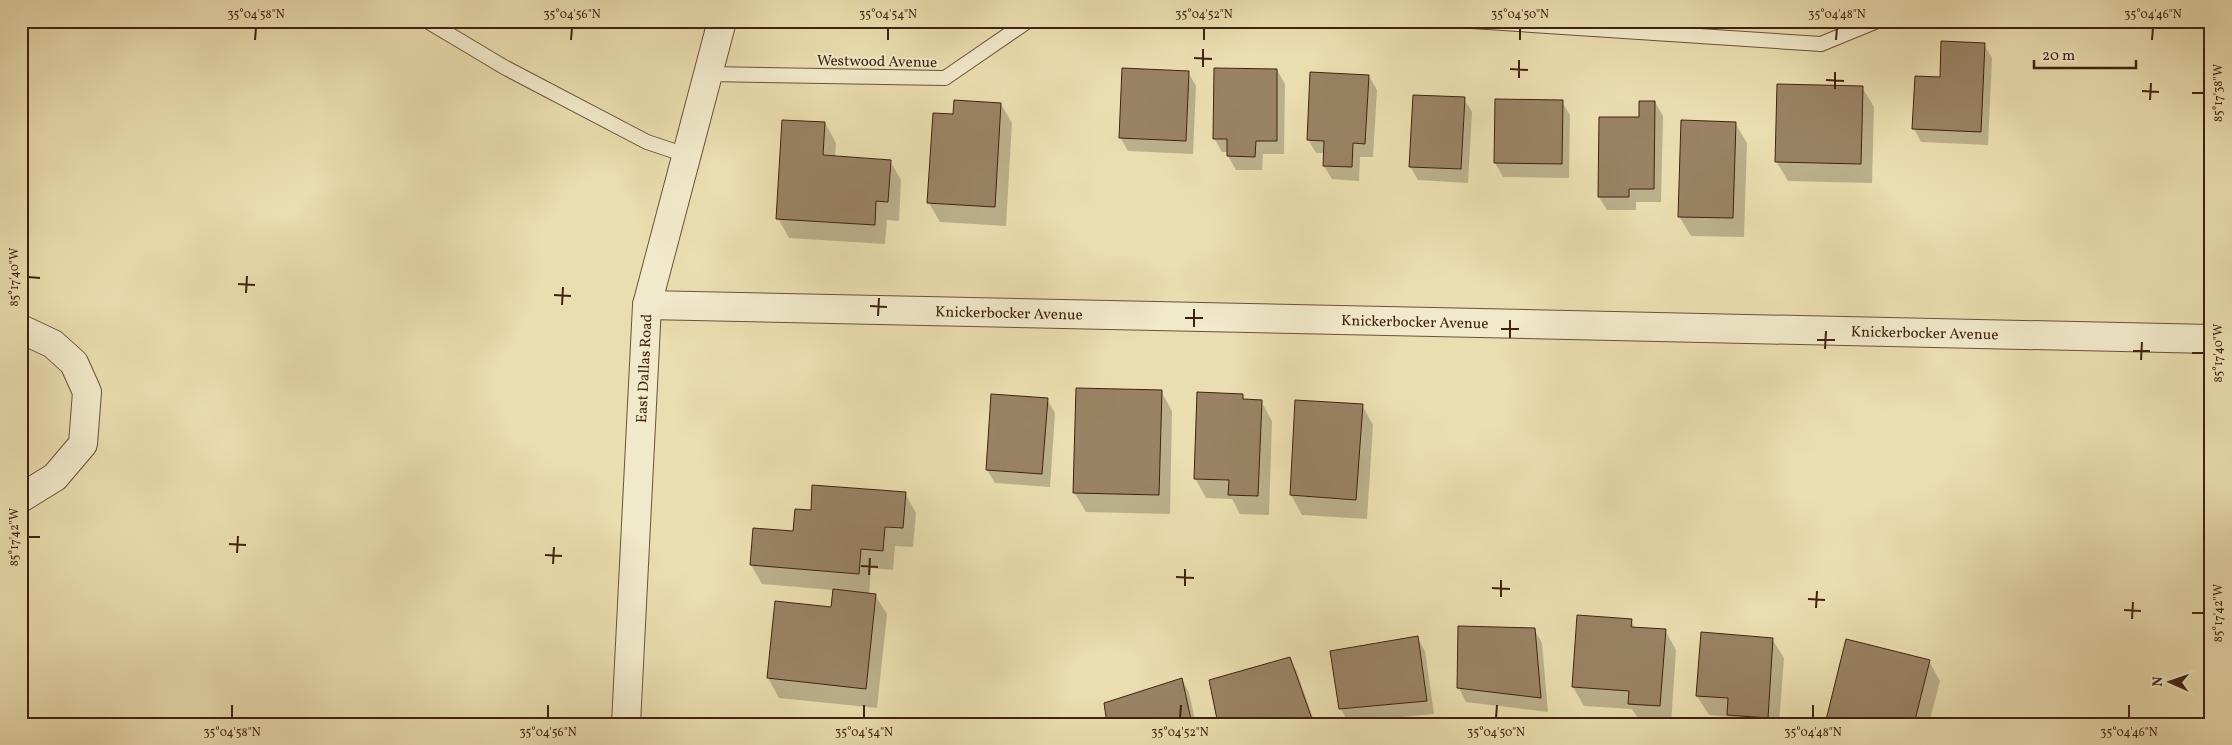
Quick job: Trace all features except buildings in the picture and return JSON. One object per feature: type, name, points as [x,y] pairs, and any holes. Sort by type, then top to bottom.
[{"type":"street","name":"East Dallas Road","points":[[626,724],[647,305],[722,21]]},
{"type":"street","name":"Knickerbocker Avenue","points":[[647,305],[2211,339]]},
{"type":"street","points":[[21,329],[53,344],[74,363],[87,392],[83,444],[55,477],[21,498]]},
{"type":"lane","points":[[427,21],[504,67],[639,138],[686,155]]},
{"type":"lane","name":"Westwood Avenue","points":[[708,74],[945,78],[1028,21]]},
{"type":"lane","points":[[1472,21],[1821,44],[1877,21]]}]
